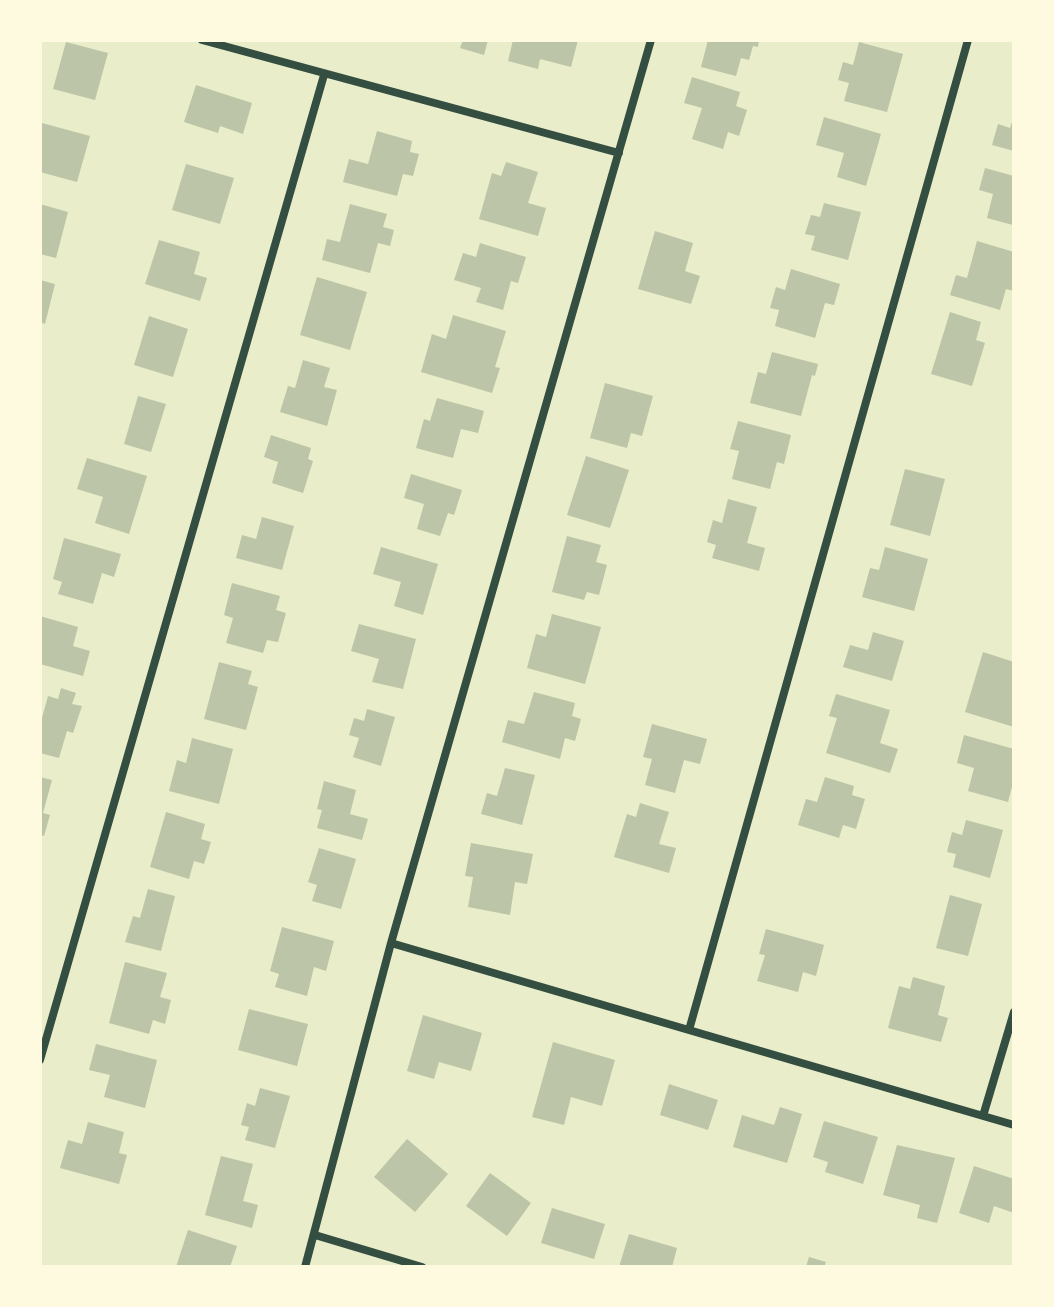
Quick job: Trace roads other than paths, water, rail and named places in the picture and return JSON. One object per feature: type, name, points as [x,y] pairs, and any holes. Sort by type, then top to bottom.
[{"type":"street","points":[[202,40],[619,153]]},
{"type":"street","points":[[305,1267],[391,943],[651,40]]},
{"type":"street","points":[[689,1030],[968,40]]},
{"type":"street","points":[[40,1060],[324,75]]},
{"type":"street","points":[[391,943],[1014,1125]]},
{"type":"street","points":[[983,1116],[1014,1012]]},
{"type":"street","points":[[315,1235],[422,1267]]}]
